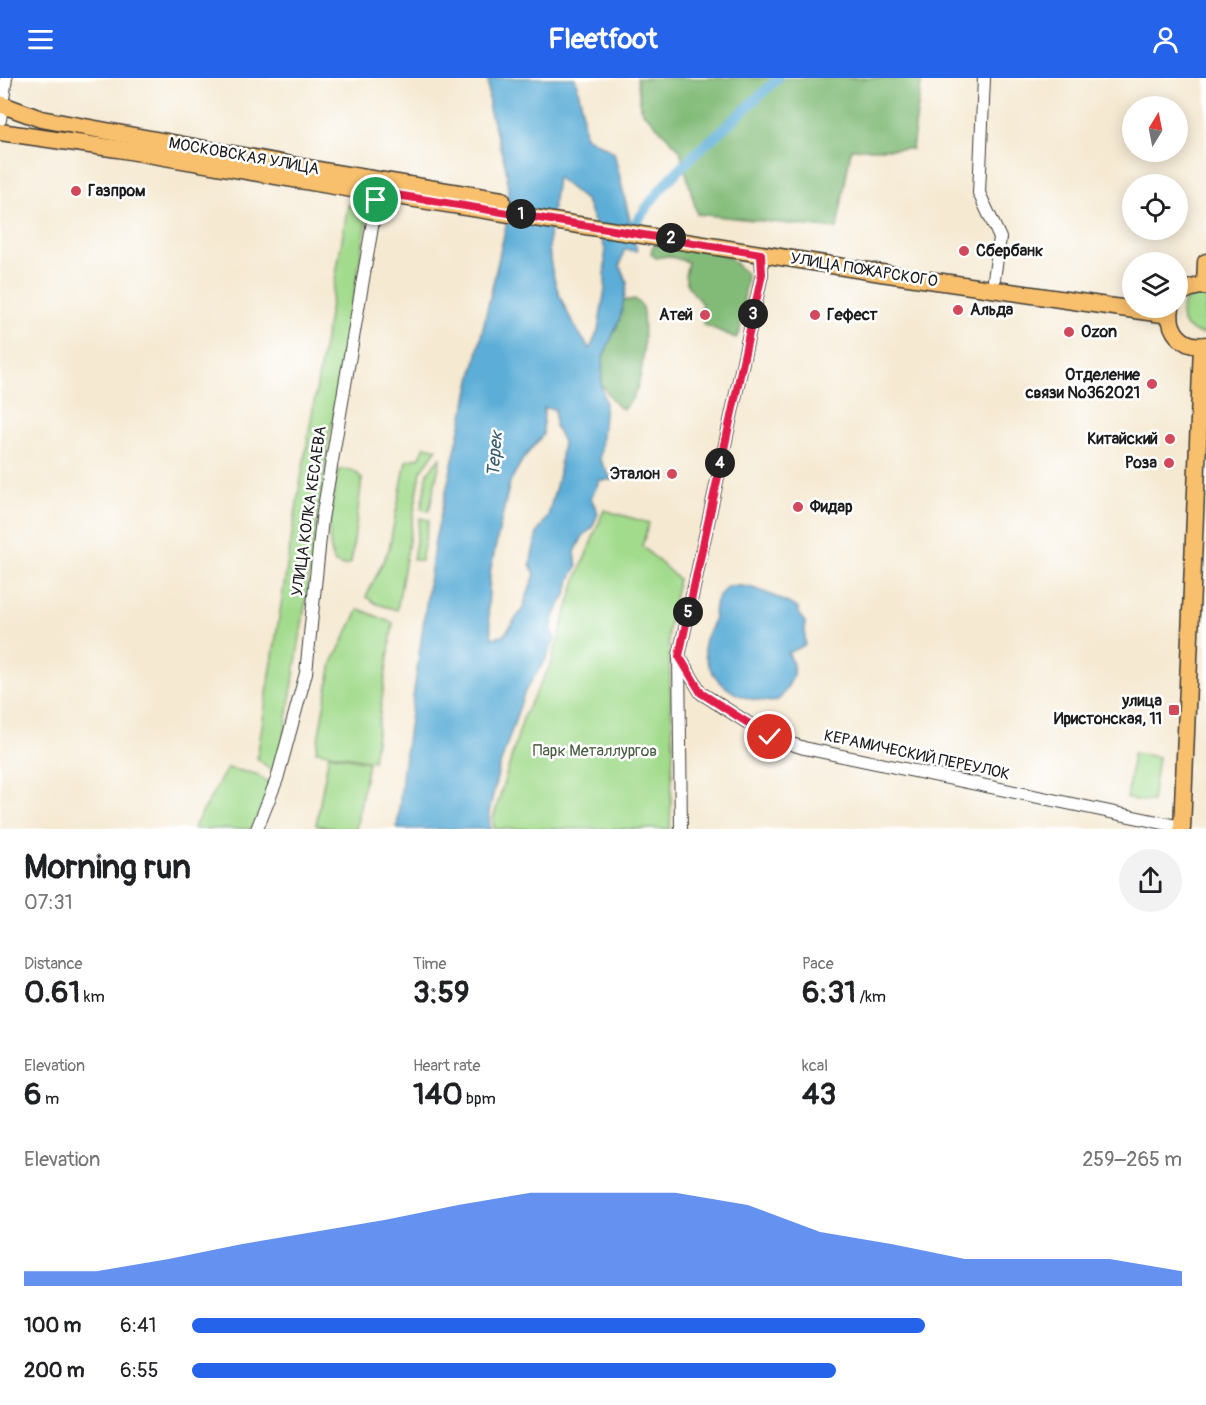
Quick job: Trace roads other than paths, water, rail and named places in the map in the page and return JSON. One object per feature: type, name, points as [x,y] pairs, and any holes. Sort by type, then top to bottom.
[{"type":"main road","name":"МОСКОВСКАЯ УЛИЦА","points":[[0,110],[489,204]]},
{"type":"main road","name":"МОСКОВСКАЯ УЛИЦА","points":[[0,132],[378,192],[489,204]]},
{"type":"main road","name":"УЛИЦА ПОЖАРСКОГО","points":[[489,204],[689,237],[1122,299]]},
{"type":"main road","name":"УЛИЦА ПОЖАРСКОГО","points":[[689,237],[761,254],[881,273],[1122,305]]},
{"type":"main road","points":[[1188,288],[1206,286],[1206,262]]},
{"type":"main road","points":[[1170,318],[1171,325],[1183,341],[1192,345],[1204,346],[1182,828]]},
{"type":"street","points":[[0,110],[6,78]]},
{"type":"street","points":[[984,78],[980,193],[1000,238],[994,279]]},
{"type":"street","name":"УЛИЦА КОЛКА КЕСАЕВА","points":[[257,829],[277,779],[306,673],[324,508],[378,192]]},
{"type":"street","points":[[681,829],[679,656],[762,274],[761,254]]},
{"type":"street","name":"КЕРАМИЧЕСКИЙ ПЕРЕУЛОК","points":[[679,656],[701,693],[770,737],[804,748],[1182,828]]},
{"type":"water","name":"Терек","points":[[488,78],[575,78],[581,102],[585,136],[614,152],[637,251],[624,250],[620,266],[627,283],[620,319],[603,357],[601,384],[605,402],[600,460],[612,480],[600,480],[591,498],[598,513],[592,528],[583,536],[575,552],[577,566],[570,579],[567,593],[556,612],[551,629],[555,639],[546,659],[525,691],[499,768],[489,812],[490,829],[397,829],[435,540],[506,226],[508,189],[506,167],[489,109]],"holes":[[[557,177],[586,201],[605,249],[605,289],[598,330],[590,349],[562,301],[550,261],[550,230]],[[544,408],[555,409],[555,426],[563,442],[558,479],[548,516],[537,533],[530,565],[535,574],[522,610],[504,635],[492,638],[488,610],[490,572],[500,526],[510,482],[523,459],[543,435]]]},
{"type":"water","points":[[727,586],[746,587],[772,595],[798,608],[805,622],[805,645],[788,653],[793,663],[791,681],[783,695],[776,701],[747,698],[728,689],[714,674],[705,656],[704,642],[713,621],[716,601]]},
{"type":"waterway","points":[[628,235],[651,201],[674,175],[778,78]]},
{"type":"place","name":"Газпром","points":[[76,191]]},
{"type":"place","name":"Сбербанк","points":[[964,251]]},
{"type":"place","name":"Альда","points":[[958,310]]},
{"type":"place","name":"Атей","points":[[705,315]]},
{"type":"place","name":"Гефест","points":[[815,315]]},
{"type":"place","name":"Ozon","points":[[1069,332]]},
{"type":"place","name":"Отделение связи №362021","points":[[1152,384]]},
{"type":"place","name":"Китайский","points":[[1170,439]]},
{"type":"place","name":"Роза","points":[[1169,463]]},
{"type":"place","name":"Эталон","points":[[672,474]]},
{"type":"place","name":"Фидар","points":[[798,507]]},
{"type":"place","name":"улица Иристонская, 11","points":[[1174,710]]},
{"type":"park label","name":"Парк Металлургов","points":[[595,751]]}]
